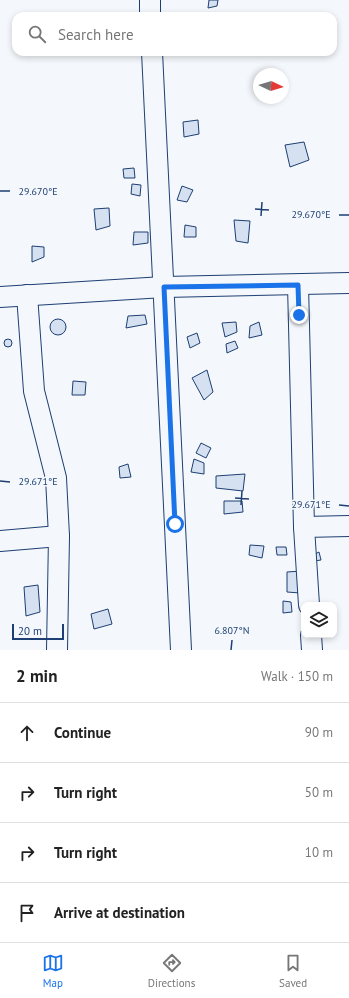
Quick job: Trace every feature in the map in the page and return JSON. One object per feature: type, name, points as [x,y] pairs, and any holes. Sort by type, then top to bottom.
[{"type":"street","points":[[150,0],[150,12]]},
{"type":"street","points":[[152,56],[181,650]]},
{"type":"street","points":[[0,297],[164,287],[349,283]]},
{"type":"street","points":[[298,285],[304,527],[309,602]]},
{"type":"street","points":[[27,295],[34,391],[56,478],[59,536],[57,650]]},
{"type":"street","points":[[304,527],[349,526]]},
{"type":"street","points":[[0,541],[59,536]]},
{"type":"street","points":[[311,638],[312,650]]},
{"type":"building","points":[[209,0],[218,0],[217,6],[208,8]]},
{"type":"building","points":[[198,120],[199,134],[184,137],[183,122]]},
{"type":"building","points":[[304,142],[309,160],[290,167],[285,145]]},
{"type":"building","points":[[134,168],[135,178],[124,178],[123,169]]},
{"type":"building","points":[[132,184],[141,185],[140,196],[131,194]]},
{"type":"building","points":[[182,186],[193,190],[187,202],[177,200]]},
{"type":"building","points":[[109,208],[110,226],[96,230],[94,209]]},
{"type":"building","points":[[234,220],[250,221],[248,243],[236,241]]},
{"type":"building","points":[[185,225],[196,227],[196,237],[184,237]]},
{"type":"building","points":[[134,232],[148,232],[148,243],[133,245]]},
{"type":"building","points":[[32,246],[44,247],[44,257],[32,262]]},
{"type":"building","points":[[145,315],[147,324],[126,328],[128,316]]},
{"type":"building","points":[[58,319],[65,324],[66,327],[61,334],[58,335],[51,330],[50,327],[55,320]]},
{"type":"building","points":[[236,322],[237,332],[225,337],[222,323]]},
{"type":"building","points":[[259,322],[262,335],[249,338],[250,326]]},
{"type":"building","points":[[197,333],[200,343],[190,348],[187,337]]},
{"type":"building","points":[[6,339],[10,339],[12,343],[10,347],[6,347],[4,345],[4,341]]},
{"type":"building","points":[[235,341],[238,348],[227,353],[226,344]]},
{"type":"building","points":[[207,370],[213,392],[204,400],[192,378]]},
{"type":"building","points":[[73,381],[86,382],[85,395],[72,395]]},
{"type":"building","points":[[201,443],[211,448],[206,458],[196,453]]},
{"type":"building","points":[[194,459],[204,463],[204,474],[191,472]]},
{"type":"building","points":[[128,464],[131,477],[120,478],[119,467]]},
{"type":"building","points":[[245,474],[243,491],[216,488],[216,476]]},
{"type":"building","points":[[224,501],[242,501],[243,512],[224,514]]},
{"type":"building","points":[[250,545],[264,546],[262,558],[249,555]]},
{"type":"building","points":[[276,547],[286,547],[287,555],[277,555]]},
{"type":"building","points":[[319,552],[321,560],[314,561],[313,555]]},
{"type":"building","points":[[301,571],[300,593],[287,592],[287,572]]},
{"type":"building","points":[[38,585],[40,612],[26,616],[24,587]]},
{"type":"building","points":[[283,601],[291,602],[292,612],[283,613]]},
{"type":"building","points":[[108,609],[112,624],[94,629],[91,614]]},
{"type":"route","points":[[175,524],[164,287],[298,285],[299,315]]}]
